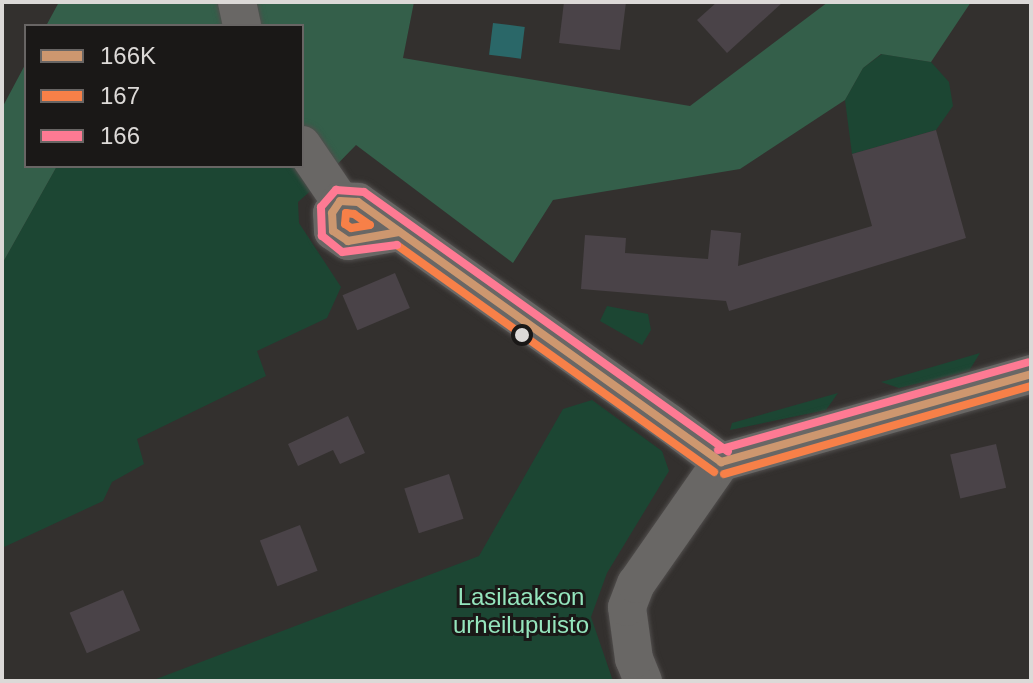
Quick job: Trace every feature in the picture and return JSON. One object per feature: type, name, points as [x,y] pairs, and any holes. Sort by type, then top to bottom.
[{"type":"street","points":[[237,2],[242,24]]},
{"type":"street","points":[[304,148],[340,201],[358,202],[721,462]]},
{"type":"street","points":[[643,681],[634,659],[627,607],[636,584],[721,462],[1031,374]]},
{"type":"green space","points":[[59,2],[414,2],[403,58],[690,106],[828,2],[971,2],[931,62],[881,54],[863,68],[845,100],[740,169],[553,200],[513,263],[356,145],[316,186],[303,168],[304,24],[47,24]]},
{"type":"green space","points":[[882,54],[931,62],[949,82],[953,106],[936,130],[852,154],[845,100],[863,68]]},
{"type":"green space","points":[[24,67],[24,168],[56,168],[2,264],[2,108]]},
{"type":"green space","points":[[56,168],[302,168],[316,186],[298,202],[299,223],[341,287],[327,318],[257,351],[266,376],[137,439],[144,464],[112,482],[103,501],[2,548],[2,264]]},
{"type":"green space","points":[[607,306],[648,314],[651,330],[642,345],[600,321]]},
{"type":"green space","points":[[980,353],[969,371],[899,388],[881,382]]},
{"type":"green space","points":[[838,393],[826,410],[730,430],[732,423]]},
{"type":"green space","name":"Lasilaakson urheilupuisto","points":[[592,400],[662,451],[669,471],[607,573],[591,617],[613,681],[151,681],[479,556],[563,409]]},
{"type":"water","points":[[493,23],[525,27],[521,59],[489,55]]},
{"type":"building","points":[[564,2],[626,2],[620,50],[559,43]]},
{"type":"building","points":[[717,2],[783,2],[727,53],[697,20]]},
{"type":"building","points":[[936,130],[966,238],[729,311],[726,301],[581,289],[585,235],[626,238],[625,253],[708,259],[711,230],[741,233],[738,266],[872,226],[852,154]]},
{"type":"building","points":[[395,273],[410,308],[357,330],[343,295]]},
{"type":"building","points":[[348,416],[365,453],[340,464],[333,450],[298,466],[288,444]]},
{"type":"building","points":[[996,444],[1006,488],[960,498],[950,455]]},
{"type":"building","points":[[449,474],[464,519],[419,533],[404,489]]},
{"type":"building","points":[[300,525],[318,571],[277,586],[260,540]]},
{"type":"building","points":[[123,590],[140,631],[87,653],[70,613]]},
{"type":"transit line","name":"166","points":[[397,245],[342,252],[322,236],[321,207],[336,190],[364,192],[728,452]]},
{"type":"transit line","name":"166K","points":[[399,232],[348,241],[333,231],[332,213],[340,201],[358,202],[721,462]]},
{"type":"transit line","name":"167","points":[[346,213],[354,214],[370,225],[351,228],[345,224],[346,213]]},
{"type":"transit line","name":"167","points":[[397,245],[714,472]]},
{"type":"transit line","name":"166","points":[[718,450],[1028,362]]},
{"type":"transit line","name":"166K","points":[[721,462],[1031,374]]},
{"type":"transit line","name":"167","points":[[724,474],[1031,386]]}]
